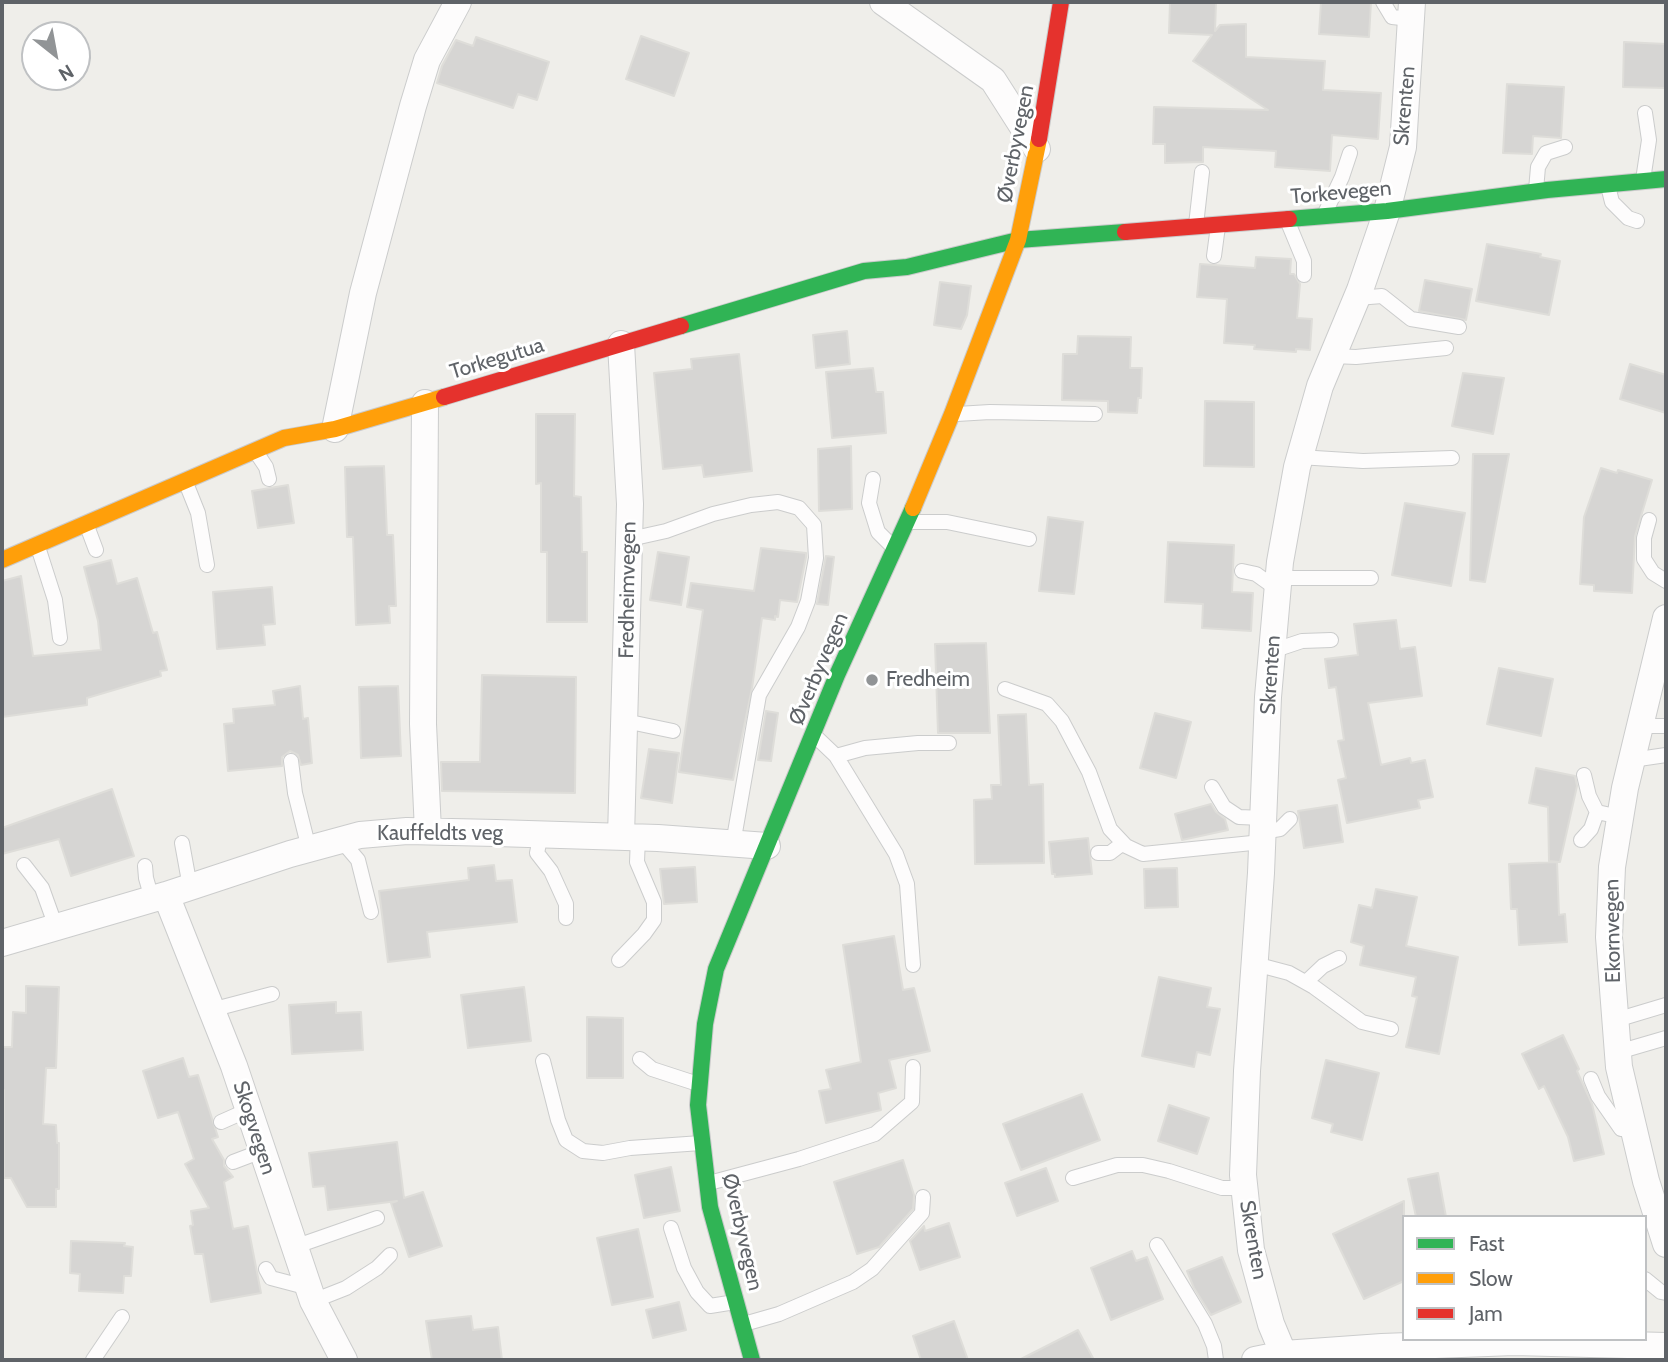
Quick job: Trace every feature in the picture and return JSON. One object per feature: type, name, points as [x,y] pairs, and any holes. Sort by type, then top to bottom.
[{"type":"street","points":[[335,429],[363,293],[413,106],[427,61],[458,2]]},
{"type":"street","points":[[883,2],[993,80],[1037,149]]},
{"type":"street","name":"Øverbyvegen","points":[[752,1360],[710,1207],[698,1105],[705,1024],[716,969],[840,668],[907,522],[952,414],[1018,240],[1037,149],[1062,2]]},
{"type":"street","name":"Skrenten","points":[[1285,1357],[1271,1324],[1251,1250],[1244,1188],[1247,1071],[1278,583],[1299,457],[1320,386],[1357,298],[1387,211],[1403,146],[1412,10]]},
{"type":"street","name":"Torkevegen","points":[[1018,240],[1387,211],[1666,179]]},
{"type":"street","name":"Torkegutua","points":[[2,560],[284,438],[335,429],[864,271],[907,267],[1018,240]]},
{"type":"street","name":"Fredheimvegen","points":[[621,344],[630,504],[625,721],[629,837]]},
{"type":"street","points":[[425,403],[423,710],[428,831]]},
{"type":"street","name":"Ekornvegen","points":[[1664,632],[1653,726],[1632,760],[1609,814],[1612,867],[1609,937],[1619,1067],[1646,1181],[1666,1244]]},
{"type":"street","name":"Kauffeldts veg","points":[[2,943],[360,835],[428,831],[541,834],[767,846]]},
{"type":"street","name":"Skogvegen","points":[[169,893],[248,1110],[311,1295],[344,1360]]},
{"type":"street","points":[[1255,1360],[1373,1354],[1420,1342],[1666,1346]]},
{"type":"lane","points":[[1383,2],[1392,17],[1412,10]]},
{"type":"lane","points":[[1643,181],[1649,140],[1645,113]]},
{"type":"lane","points":[[1536,192],[1538,167],[1546,153],[1565,147]]},
{"type":"lane","points":[[1324,216],[1350,153]]},
{"type":"lane","points":[[1196,226],[1202,172]]},
{"type":"lane","points":[[1607,184],[1612,202],[1628,218],[1637,221]]},
{"type":"lane","points":[[1286,219],[1304,261],[1304,275]]},
{"type":"lane","points":[[1214,256],[1218,224]]},
{"type":"lane","points":[[1357,298],[1382,296],[1411,319],[1459,327]]},
{"type":"lane","points":[[1333,356],[1356,357],[1446,348]]},
{"type":"lane","points":[[952,414],[1095,414]]},
{"type":"lane","points":[[256,451],[266,467],[269,479]]},
{"type":"lane","points":[[1299,457],[1363,461],[1452,458]]},
{"type":"lane","points":[[873,479],[869,503],[877,532],[895,549]]},
{"type":"lane","points":[[186,482],[198,513],[207,565]]},
{"type":"lane","points":[[630,539],[666,531],[713,514],[778,502],[799,508],[814,525],[816,558],[808,601],[798,627],[759,695],[733,844]]},
{"type":"lane","points":[[1649,520],[1644,538],[1644,559],[1653,573],[1666,581]]},
{"type":"lane","points":[[907,522],[947,522],[1028,538]]},
{"type":"lane","points":[[87,525],[96,551]]},
{"type":"lane","points":[[37,545],[55,600],[60,638]]},
{"type":"lane","points":[[1242,571],[1278,583],[1371,578]]},
{"type":"lane","points":[[1272,651],[1302,641],[1331,640]]},
{"type":"lane","points":[[1005,689],[1047,704],[1062,722],[1089,772],[1110,829],[1123,843],[1143,854],[1280,829],[1290,819]]},
{"type":"lane","points":[[625,721],[673,731]]},
{"type":"lane","points":[[813,734],[836,756],[888,841],[907,884],[913,965]]},
{"type":"lane","points":[[836,756],[865,748],[949,743]]},
{"type":"lane","points":[[1632,760],[1666,755]]},
{"type":"lane","points":[[291,761],[295,793],[309,849]]},
{"type":"lane","points":[[1581,840],[1609,814],[1589,796],[1584,775]]},
{"type":"lane","points":[[1212,787],[1224,807],[1263,830]]},
{"type":"lane","points":[[541,834],[537,853],[551,871],[566,904],[566,918]]},
{"type":"lane","points":[[619,960],[654,920],[654,902],[629,837]]},
{"type":"lane","points":[[341,840],[358,860],[371,912]]},
{"type":"lane","points":[[145,866],[146,878],[169,893],[182,843]]},
{"type":"lane","points":[[1098,853],[1110,853],[1123,843]]},
{"type":"lane","points":[[24,865],[42,888],[56,927]]},
{"type":"lane","points":[[1306,982],[1323,966],[1339,958]]},
{"type":"lane","points":[[1255,964],[1289,973],[1362,1021],[1391,1029]]},
{"type":"lane","points":[[211,1010],[272,994]]},
{"type":"lane","points":[[1615,1020],[1666,1005]]},
{"type":"lane","points":[[1618,1052],[1666,1038]]},
{"type":"lane","points":[[640,1059],[652,1069],[699,1084]]},
{"type":"lane","points":[[543,1061],[566,1140],[583,1151],[603,1153],[702,1143]]},
{"type":"lane","points":[[707,1183],[799,1160],[875,1134],[912,1102],[913,1067]]},
{"type":"lane","points":[[1591,1079],[1598,1096],[1621,1129],[1633,1126]]},
{"type":"lane","points":[[221,1122],[248,1110]]},
{"type":"lane","points":[[233,1163],[262,1151]]},
{"type":"lane","points":[[1073,1178],[1117,1165],[1143,1165],[1222,1188],[1244,1188]]},
{"type":"lane","points":[[743,1324],[779,1314],[853,1282],[872,1269],[922,1213],[923,1198]]},
{"type":"lane","points":[[294,1247],[377,1218]]},
{"type":"lane","points":[[671,1227],[684,1268],[697,1292],[710,1306],[737,1302]]},
{"type":"lane","points":[[1157,1245],[1206,1324],[1216,1360]]},
{"type":"lane","points":[[265,1269],[271,1279],[311,1295],[346,1287],[377,1268],[390,1255]]},
{"type":"lane","points":[[1647,1281],[1666,1293]]},
{"type":"lane","points":[[93,1360],[122,1317]]},
{"type":"building","points":[[1170,2],[1216,2],[1215,31],[1220,25],[1246,24],[1246,57],[1325,61],[1323,90],[1381,93],[1378,139],[1332,135],[1330,171],[1275,167],[1276,151],[1203,147],[1203,162],[1165,163],[1165,144],[1153,144],[1154,107],[1268,110],[1193,61],[1212,35],[1169,33]]},
{"type":"building","points":[[1321,2],[1371,2],[1369,37],[1319,34]]},
{"type":"building","points":[[641,36],[689,53],[674,96],[626,79]]},
{"type":"building","points":[[476,37],[549,62],[537,100],[518,94],[513,108],[437,83],[442,66],[456,40],[473,46]]},
{"type":"building","points":[[1624,42],[1666,44],[1666,88],[1623,87]]},
{"type":"building","points":[[1507,84],[1564,87],[1561,138],[1533,136],[1532,154],[1503,153]]},
{"type":"building","points":[[1487,244],[1541,254],[1540,257],[1560,261],[1549,315],[1476,301]]},
{"type":"building","points":[[1256,257],[1291,259],[1290,274],[1294,274],[1300,284],[1297,318],[1312,319],[1310,350],[1296,349],[1296,352],[1254,349],[1255,345],[1224,343],[1227,299],[1197,297],[1200,264],[1255,268]]},
{"type":"building","points":[[1425,280],[1472,289],[1466,320],[1419,311]]},
{"type":"building","points":[[940,282],[971,286],[967,315],[961,329],[934,325]]},
{"type":"building","points":[[847,331],[850,364],[816,368],[813,335]]},
{"type":"building","points":[[1078,336],[1131,337],[1130,368],[1142,368],[1141,398],[1138,398],[1137,413],[1108,412],[1108,401],[1062,400],[1063,354],[1077,354]]},
{"type":"building","points":[[739,354],[752,471],[704,477],[702,465],[663,469],[654,373],[692,369],[691,359]]},
{"type":"building","points":[[1630,364],[1666,375],[1666,413],[1620,399]]},
{"type":"building","points":[[873,368],[876,392],[883,392],[886,433],[832,438],[826,372]]},
{"type":"building","points":[[1463,373],[1504,378],[1493,434],[1452,426]]},
{"type":"building","points":[[1205,401],[1254,402],[1254,467],[1204,466]]},
{"type":"building","points":[[536,414],[575,414],[574,496],[581,497],[582,552],[587,552],[587,622],[547,622],[547,552],[541,552],[541,483],[536,484]]},
{"type":"building","points":[[851,446],[852,509],[819,511],[818,449]]},
{"type":"building","points":[[1473,454],[1509,454],[1485,582],[1470,580]]},
{"type":"building","points":[[384,466],[387,535],[393,535],[396,606],[389,606],[390,623],[356,625],[353,537],[347,537],[345,467]]},
{"type":"building","points":[[1601,468],[1652,480],[1635,536],[1632,593],[1594,591],[1594,585],[1580,584],[1584,517]]},
{"type":"building","points":[[288,485],[294,523],[258,528],[252,491]]},
{"type":"building","points":[[1405,503],[1465,513],[1451,586],[1392,575]]},
{"type":"building","points":[[1048,517],[1083,522],[1074,594],[1039,591]]},
{"type":"building","points":[[1168,542],[1234,545],[1232,592],[1253,593],[1251,631],[1202,628],[1203,604],[1165,602]]},
{"type":"building","points":[[761,548],[806,553],[806,557],[797,602],[780,600],[778,617],[775,616],[775,620],[762,618],[752,688],[733,780],[679,772],[703,610],[687,607],[691,583],[754,591]]},
{"type":"building","points":[[658,552],[689,557],[681,605],[650,600]]},
{"type":"building","points":[[826,556],[834,557],[828,605],[817,604]]},
{"type":"building","points":[[111,560],[117,584],[137,578],[153,633],[157,632],[167,670],[160,671],[161,676],[87,698],[87,705],[2,717],[2,581],[21,576],[33,656],[101,650],[98,621],[84,567]]},
{"type":"building","points":[[272,587],[275,624],[263,625],[265,645],[217,649],[213,592]]},
{"type":"building","points":[[1396,620],[1400,649],[1415,647],[1422,696],[1368,703],[1381,765],[1410,758],[1411,763],[1425,760],[1433,797],[1418,800],[1420,808],[1347,823],[1338,780],[1346,778],[1338,741],[1344,740],[1336,687],[1329,688],[1325,659],[1358,655],[1354,624]]},
{"type":"building","points":[[986,643],[990,733],[938,733],[935,644]]},
{"type":"building","points":[[1499,668],[1553,679],[1541,736],[1487,724]]},
{"type":"building","points":[[482,675],[576,677],[575,793],[442,791],[441,762],[480,762]]},
{"type":"building","points":[[300,686],[303,719],[308,718],[312,763],[301,765],[298,755],[290,751],[282,757],[282,766],[228,771],[224,724],[234,723],[233,709],[275,705],[273,691]]},
{"type":"building","points":[[398,686],[401,756],[361,758],[359,687]]},
{"type":"building","points":[[766,711],[778,713],[771,761],[758,760]]},
{"type":"building","points":[[1155,713],[1191,722],[1176,778],[1140,768]]},
{"type":"building","points":[[1026,714],[1029,785],[1043,784],[1044,863],[975,864],[974,800],[992,799],[991,785],[1001,785],[998,715]]},
{"type":"building","points":[[649,749],[679,753],[672,803],[641,798]]},
{"type":"building","points":[[1536,768],[1575,776],[1577,786],[1560,862],[1549,861],[1548,807],[1529,803]]},
{"type":"building","points":[[112,789],[134,856],[71,876],[59,839],[2,854],[2,828]]},
{"type":"building","points":[[1211,804],[1225,819],[1228,830],[1182,840],[1175,814]]},
{"type":"building","points":[[1337,805],[1343,842],[1304,848],[1298,811]]},
{"type":"building","points":[[1088,838],[1092,874],[1055,877],[1055,874],[1052,874],[1049,842]]},
{"type":"building","points":[[1557,862],[1559,915],[1565,914],[1567,942],[1519,945],[1517,909],[1511,909],[1509,864]]},
{"type":"building","points":[[494,865],[496,881],[512,880],[517,922],[427,932],[430,957],[388,962],[379,891],[469,880],[468,868]]},
{"type":"building","points":[[695,867],[697,902],[664,904],[660,869]]},
{"type":"building","points":[[1177,868],[1178,907],[1145,908],[1144,869]]},
{"type":"building","points":[[1376,889],[1417,897],[1406,946],[1458,957],[1439,1054],[1406,1047],[1417,997],[1412,996],[1416,977],[1360,965],[1364,946],[1351,942],[1359,905],[1372,908]]},
{"type":"building","points":[[894,936],[903,990],[914,988],[930,1051],[889,1060],[896,1088],[878,1093],[881,1110],[826,1123],[819,1091],[831,1089],[826,1070],[861,1062],[843,945]]},
{"type":"building","points":[[1159,977],[1211,988],[1207,1007],[1220,1009],[1210,1055],[1197,1052],[1194,1067],[1142,1056]]},
{"type":"building","points":[[26,986],[59,987],[56,1068],[46,1068],[43,1124],[56,1125],[59,1143],[59,1189],[56,1189],[56,1207],[27,1207],[11,1178],[4,1178],[2,1047],[12,1047],[13,1012],[26,1013]]},
{"type":"building","points":[[524,987],[531,1041],[468,1048],[461,995]]},
{"type":"building","points":[[336,1002],[336,1013],[361,1012],[363,1050],[292,1054],[289,1005]]},
{"type":"building","points":[[587,1017],[623,1018],[623,1078],[587,1078]]},
{"type":"building","points":[[1563,1035],[1592,1104],[1604,1154],[1574,1161],[1568,1137],[1544,1086],[1539,1089],[1522,1054]]},
{"type":"building","points":[[183,1058],[189,1077],[198,1075],[218,1137],[212,1139],[224,1160],[224,1166],[233,1177],[224,1182],[233,1229],[248,1226],[261,1293],[211,1302],[203,1254],[195,1254],[190,1226],[193,1225],[191,1211],[209,1208],[185,1164],[194,1159],[178,1112],[158,1118],[143,1071]]},
{"type":"building","points":[[1326,1060],[1379,1073],[1362,1140],[1331,1132],[1333,1124],[1312,1118]]},
{"type":"building","points":[[1082,1094],[1100,1140],[1021,1170],[1003,1124]]},
{"type":"building","points":[[1169,1105],[1209,1118],[1197,1154],[1158,1141]]},
{"type":"building","points":[[397,1142],[404,1198],[423,1192],[442,1246],[409,1257],[391,1203],[397,1201],[328,1210],[325,1186],[313,1187],[309,1153]]},
{"type":"building","points":[[903,1160],[914,1195],[913,1209],[879,1247],[857,1254],[834,1182]]},
{"type":"building","points":[[671,1167],[680,1211],[644,1218],[635,1175]]},
{"type":"building","points":[[1046,1168],[1058,1201],[1017,1216],[1005,1183]]},
{"type":"building","points":[[1438,1173],[1446,1215],[1416,1215],[1408,1179]]},
{"type":"building","points":[[1404,1201],[1402,1282],[1364,1299],[1333,1234]]},
{"type":"building","points":[[949,1223],[960,1257],[920,1270],[910,1241],[924,1226],[925,1231]]},
{"type":"building","points":[[638,1229],[653,1297],[612,1305],[597,1238]]},
{"type":"building","points":[[71,1241],[125,1243],[124,1246],[133,1247],[131,1276],[124,1276],[123,1293],[79,1291],[80,1274],[70,1273]]},
{"type":"building","points":[[1132,1251],[1136,1261],[1147,1257],[1163,1299],[1111,1320],[1091,1268]]},
{"type":"building","points":[[1222,1257],[1241,1302],[1211,1315],[1187,1271]]},
{"type":"building","points":[[679,1302],[686,1330],[653,1338],[646,1310]]},
{"type":"building","points":[[471,1316],[473,1330],[498,1327],[502,1360],[432,1360],[426,1321]]},
{"type":"building","points":[[954,1321],[968,1360],[921,1360],[913,1336]]},
{"type":"building","points":[[1078,1330],[1094,1360],[1019,1360]]},
{"type":"traffic: fast","points":[[1289,219],[1387,211],[1547,190],[1666,179]]},
{"type":"traffic: fast","points":[[681,326],[864,271],[907,267],[1018,240],[1125,232]]},
{"type":"traffic: fast","points":[[752,1360],[710,1207],[698,1105],[705,1024],[716,969],[837,675],[913,508]]},
{"type":"traffic: slow","points":[[913,508],[1018,240],[1039,139]]},
{"type":"traffic: slow","points":[[2,560],[284,438],[335,429],[444,397]]},
{"type":"traffic: jam","points":[[1039,139],[1061,2]]},
{"type":"traffic: jam","points":[[1125,232],[1289,219]]},
{"type":"traffic: jam","points":[[444,397],[681,326]]},
{"type":"place","name":"Fredheim","points":[[872,680]]}]
